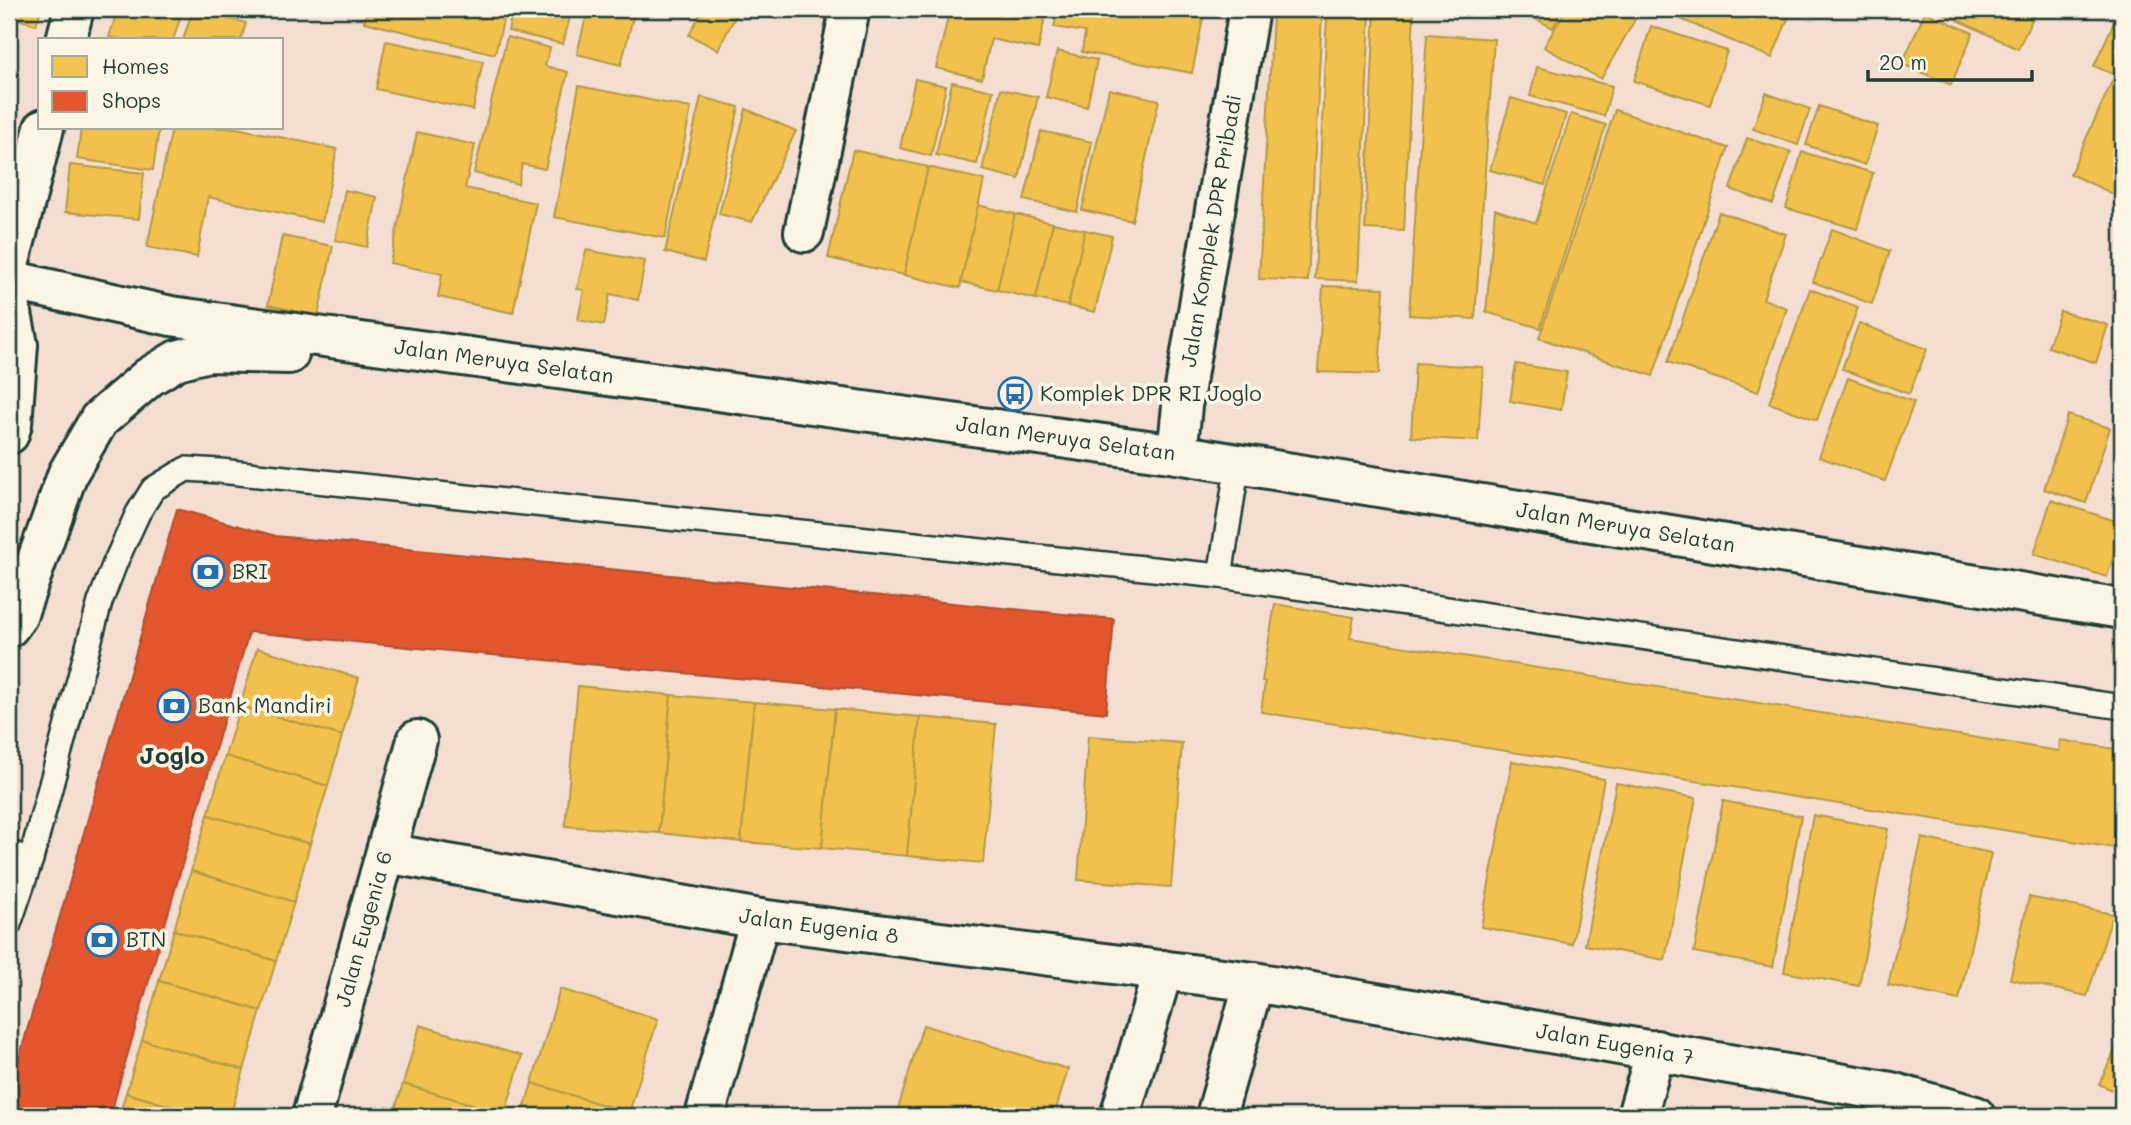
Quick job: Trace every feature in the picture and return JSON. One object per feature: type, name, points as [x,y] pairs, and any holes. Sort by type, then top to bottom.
[{"type":"street","points":[[67,38],[74,9]]},
{"type":"street","points":[[804,232],[850,9]]},
{"type":"street","name":"Jalan Komplek DPR Pribadi","points":[[1177,454],[1182,406],[1250,9]]},
{"type":"street","points":[[9,265],[43,130]]},
{"type":"street","name":"Jalan Meruya Selatan","points":[[9,280],[171,316],[1238,463],[2122,609]]},
{"type":"street","points":[[9,298],[18,345],[9,434]]},
{"type":"street","points":[[9,627],[18,616],[68,473],[99,420],[149,377],[177,360],[208,352],[293,354],[357,342]]},
{"type":"street","name":"Jalan Eugenia 6","points":[[312,1116],[417,740]]},
{"type":"street","name":"Jalan Eugenia 8","points":[[386,853],[760,919],[1254,982]]},
{"type":"street","points":[[705,1116],[760,919]]},
{"type":"street","points":[[1120,1116],[1163,970]]},
{"type":"street","points":[[1216,1116],[1254,982]]},
{"type":"street","name":"Jalan Eugenia 7","points":[[1254,982],[1891,1092],[1975,1116]]},
{"type":"street","points":[[1637,1116],[1656,1050]]},
{"type":"lane","points":[[1220,576],[1238,463]]},
{"type":"lane","points":[[9,924],[31,859],[100,603],[115,563],[153,488],[186,469],[1220,576],[2122,706]]},
{"type":"lane","points":[[9,853],[31,859]]},
{"type":"building: Homes","points":[[9,9],[41,9],[36,25],[9,16]]},
{"type":"building: Homes","points":[[118,9],[183,9],[174,38],[109,37]]},
{"type":"building: Homes","points":[[193,9],[246,23],[242,38],[184,38]]},
{"type":"building: Homes","points":[[367,9],[506,9],[495,54],[364,22]]},
{"type":"building: Homes","points":[[513,9],[554,9],[571,13],[563,44],[508,31]]},
{"type":"building: Homes","points":[[588,9],[635,9],[621,65],[577,54]]},
{"type":"building: Homes","points":[[703,9],[739,9],[718,50],[689,35]]},
{"type":"building: Homes","points":[[950,9],[1047,9],[1038,49],[991,39],[982,79],[936,68]]},
{"type":"building: Homes","points":[[1058,9],[1205,9],[1192,73],[1082,52],[1085,32],[1054,27]]},
{"type":"building: Homes","points":[[1375,9],[1414,11],[1404,231],[1365,229]]},
{"type":"building: Homes","points":[[1516,9],[1562,9],[1553,28]]},
{"type":"building: Homes","points":[[1566,9],[1641,9],[1601,79],[1544,47]]},
{"type":"building: Homes","points":[[1657,9],[1792,9],[1772,58]]},
{"type":"building: Homes","points":[[1935,9],[2037,9],[2018,49]]},
{"type":"building: Homes","points":[[2120,9],[2122,198],[2070,174],[2115,75],[2094,66]]},
{"type":"building: Homes","points":[[1327,12],[1370,13],[1358,281],[1315,279]]},
{"type":"building: Homes","points":[[1925,12],[1973,33],[1951,85],[1902,64]]},
{"type":"building: Homes","points":[[1273,14],[1322,16],[1308,281],[1259,279]]},
{"type":"building: Homes","points":[[1651,26],[1727,51],[1710,105],[1634,81]]},
{"type":"building: Homes","points":[[1427,34],[1494,39],[1475,319],[1409,315]]},
{"type":"building: Homes","points":[[507,37],[550,48],[545,66],[568,72],[545,169],[522,164],[518,184],[474,173]]},
{"type":"building: Homes","points":[[386,41],[483,61],[473,110],[376,89]]},
{"type":"building: Homes","points":[[1057,51],[1097,60],[1087,107],[1046,97]]},
{"type":"building: Homes","points":[[1537,67],[1612,86],[1604,116],[1530,96]]},
{"type":"building: Homes","points":[[915,79],[946,86],[931,156],[900,148]]},
{"type":"building: Homes","points":[[952,82],[993,91],[977,164],[936,155]]},
{"type":"building: Homes","points":[[579,86],[691,108],[665,238],[554,217]]},
{"type":"building: Homes","points":[[1001,89],[1038,97],[1019,179],[982,170]]},
{"type":"building: Homes","points":[[1109,89],[1159,100],[1132,221],[1082,210]]},
{"type":"building: Homes","points":[[1766,93],[1810,109],[1798,145],[1753,129]]},
{"type":"building: Homes","points":[[701,97],[739,107],[704,262],[665,252]]},
{"type":"building: Homes","points":[[1511,98],[1566,114],[1545,185],[1490,170]]},
{"type":"building: Homes","points":[[1819,106],[1878,126],[1865,165],[1806,145]]},
{"type":"building: Homes","points":[[746,109],[796,131],[752,222],[719,214]]},
{"type":"building: Homes","points":[[1615,110],[1728,148],[1653,376],[1539,338]]},
{"type":"building: Homes","points":[[1571,114],[1606,125],[1540,328],[1486,312],[1495,209],[1536,223]]},
{"type":"building: Homes","points":[[81,130],[159,130],[153,170],[77,159]]},
{"type":"building: Homes","points":[[172,130],[247,130],[337,149],[322,222],[208,197],[197,257],[147,247]]},
{"type":"building: Homes","points":[[1041,131],[1092,142],[1077,212],[1024,200]]},
{"type":"building: Homes","points":[[417,132],[475,145],[465,188],[536,203],[513,313],[438,297],[442,274],[390,263]]},
{"type":"building: Homes","points":[[1747,138],[1791,152],[1773,204],[1730,189]]},
{"type":"building: Homes","points":[[853,150],[928,167],[904,275],[828,258]]},
{"type":"building: Homes","points":[[1802,152],[1873,173],[1857,229],[1786,208]]},
{"type":"building: Homes","points":[[70,165],[144,173],[139,219],[65,212]]},
{"type":"building: Homes","points":[[928,167],[984,180],[960,288],[904,275]]},
{"type":"building: Homes","points":[[345,190],[377,197],[367,247],[335,240]]},
{"type":"building: Homes","points":[[978,205],[1015,214],[997,290],[961,282]]},
{"type":"building: Homes","points":[[1719,212],[1786,234],[1763,299],[1787,308],[1758,392],[1668,362]]},
{"type":"building: Homes","points":[[1015,214],[1053,223],[1036,299],[997,290]]},
{"type":"building: Homes","points":[[1053,223],[1085,230],[1068,306],[1036,299]]},
{"type":"building: Homes","points":[[1832,229],[1890,251],[1872,304],[1813,282]]},
{"type":"building: Homes","points":[[1085,230],[1112,236],[1095,312],[1068,306]]},
{"type":"building: Homes","points":[[282,236],[333,246],[318,316],[268,305]]},
{"type":"building: Homes","points":[[586,250],[645,261],[638,300],[610,294],[604,325],[578,320],[584,290],[577,289]]},
{"type":"building: Homes","points":[[1323,286],[1384,288],[1379,374],[1318,372]]},
{"type":"building: Homes","points":[[1810,289],[1858,307],[1817,420],[1769,403]]},
{"type":"building: Homes","points":[[2060,311],[2108,325],[2096,363],[2048,347]]},
{"type":"building: Homes","points":[[1859,323],[1927,349],[1909,394],[1842,369]]},
{"type":"building: Homes","points":[[1415,363],[1483,367],[1478,441],[1411,437]]},
{"type":"building: Homes","points":[[1516,364],[1567,372],[1561,410],[1510,401]]},
{"type":"building: Homes","points":[[1848,378],[1914,402],[1885,481],[1819,457]]},
{"type":"building: Homes","points":[[2068,415],[2110,428],[2086,503],[2044,489]]},
{"type":"building: Homes","points":[[2051,500],[2122,523],[2107,577],[2034,554]]},
{"type":"building: Homes","points":[[1275,604],[1354,617],[1350,638],[2059,751],[2060,740],[2122,750],[2122,849],[1261,712],[1265,682],[1262,681]]},
{"type":"building: Homes","points":[[257,648],[359,678],[342,736],[240,706]]},
{"type":"building: Homes","points":[[578,686],[671,695],[659,833],[565,826]]},
{"type":"building: Homes","points":[[671,695],[754,702],[741,842],[659,833]]},
{"type":"building: Homes","points":[[754,702],[835,709],[822,848],[741,842]]},
{"type":"building: Homes","points":[[240,706],[342,736],[328,786],[225,756]]},
{"type":"building: Homes","points":[[835,709],[920,717],[907,856],[822,848]]},
{"type":"building: Homes","points":[[920,717],[996,724],[983,863],[907,856]]},
{"type":"building: Homes","points":[[1088,736],[1182,743],[1171,887],[1078,880]]},
{"type":"building: Homes","points":[[225,756],[328,786],[310,844],[208,815]]},
{"type":"building: Homes","points":[[1512,761],[1604,779],[1572,944],[1481,927]]},
{"type":"building: Homes","points":[[1616,783],[1696,798],[1665,960],[1585,945]]},
{"type":"building: Homes","points":[[1723,801],[1801,816],[1773,967],[1694,952]]},
{"type":"building: Homes","points":[[208,815],[310,844],[294,902],[191,871]]},
{"type":"building: Homes","points":[[1813,815],[1888,829],[1859,986],[1784,972]]},
{"type":"building: Homes","points":[[1922,838],[1991,853],[1959,1000],[1888,985]]},
{"type":"building: Homes","points":[[191,871],[294,902],[276,961],[174,930]]},
{"type":"building: Homes","points":[[2029,897],[2113,914],[2087,996],[2010,979]]},
{"type":"building: Homes","points":[[174,930],[276,961],[261,1011],[159,981]]},
{"type":"building: Homes","points":[[159,981],[261,1011],[244,1070],[142,1040]]},
{"type":"building: Homes","points":[[560,989],[658,1019],[629,1113],[532,1083]]},
{"type":"building: Homes","points":[[420,1025],[522,1056],[505,1114],[403,1084]]},
{"type":"building: Homes","points":[[923,1025],[1068,1069],[1054,1116],[896,1116]]},
{"type":"building: Homes","points":[[2122,1036],[2122,1095],[2099,1084]]},
{"type":"building: Homes","points":[[142,1040],[244,1070],[230,1116],[204,1116],[126,1093]]},
{"type":"building: Homes","points":[[532,1083],[629,1113],[628,1116],[522,1116]]},
{"type":"building: Homes","points":[[403,1084],[505,1114],[393,1116]]},
{"type":"building: Homes","points":[[126,1093],[204,1116],[119,1116]]},
{"type":"building: Shops","points":[[177,509],[276,536],[1114,619],[1106,713],[249,632],[110,1116],[9,1116],[9,1093]]},
{"type":"place","name":"Komplek DPR RI Joglo","points":[[1015,394]]},
{"type":"place","name":"BRI","points":[[208,572]]},
{"type":"place","name":"Bank Mandiri","points":[[174,706]]},
{"type":"place","name":"BTN","points":[[102,940]]},
{"type":"district","name":"Joglo","points":[[172,756]]}]
